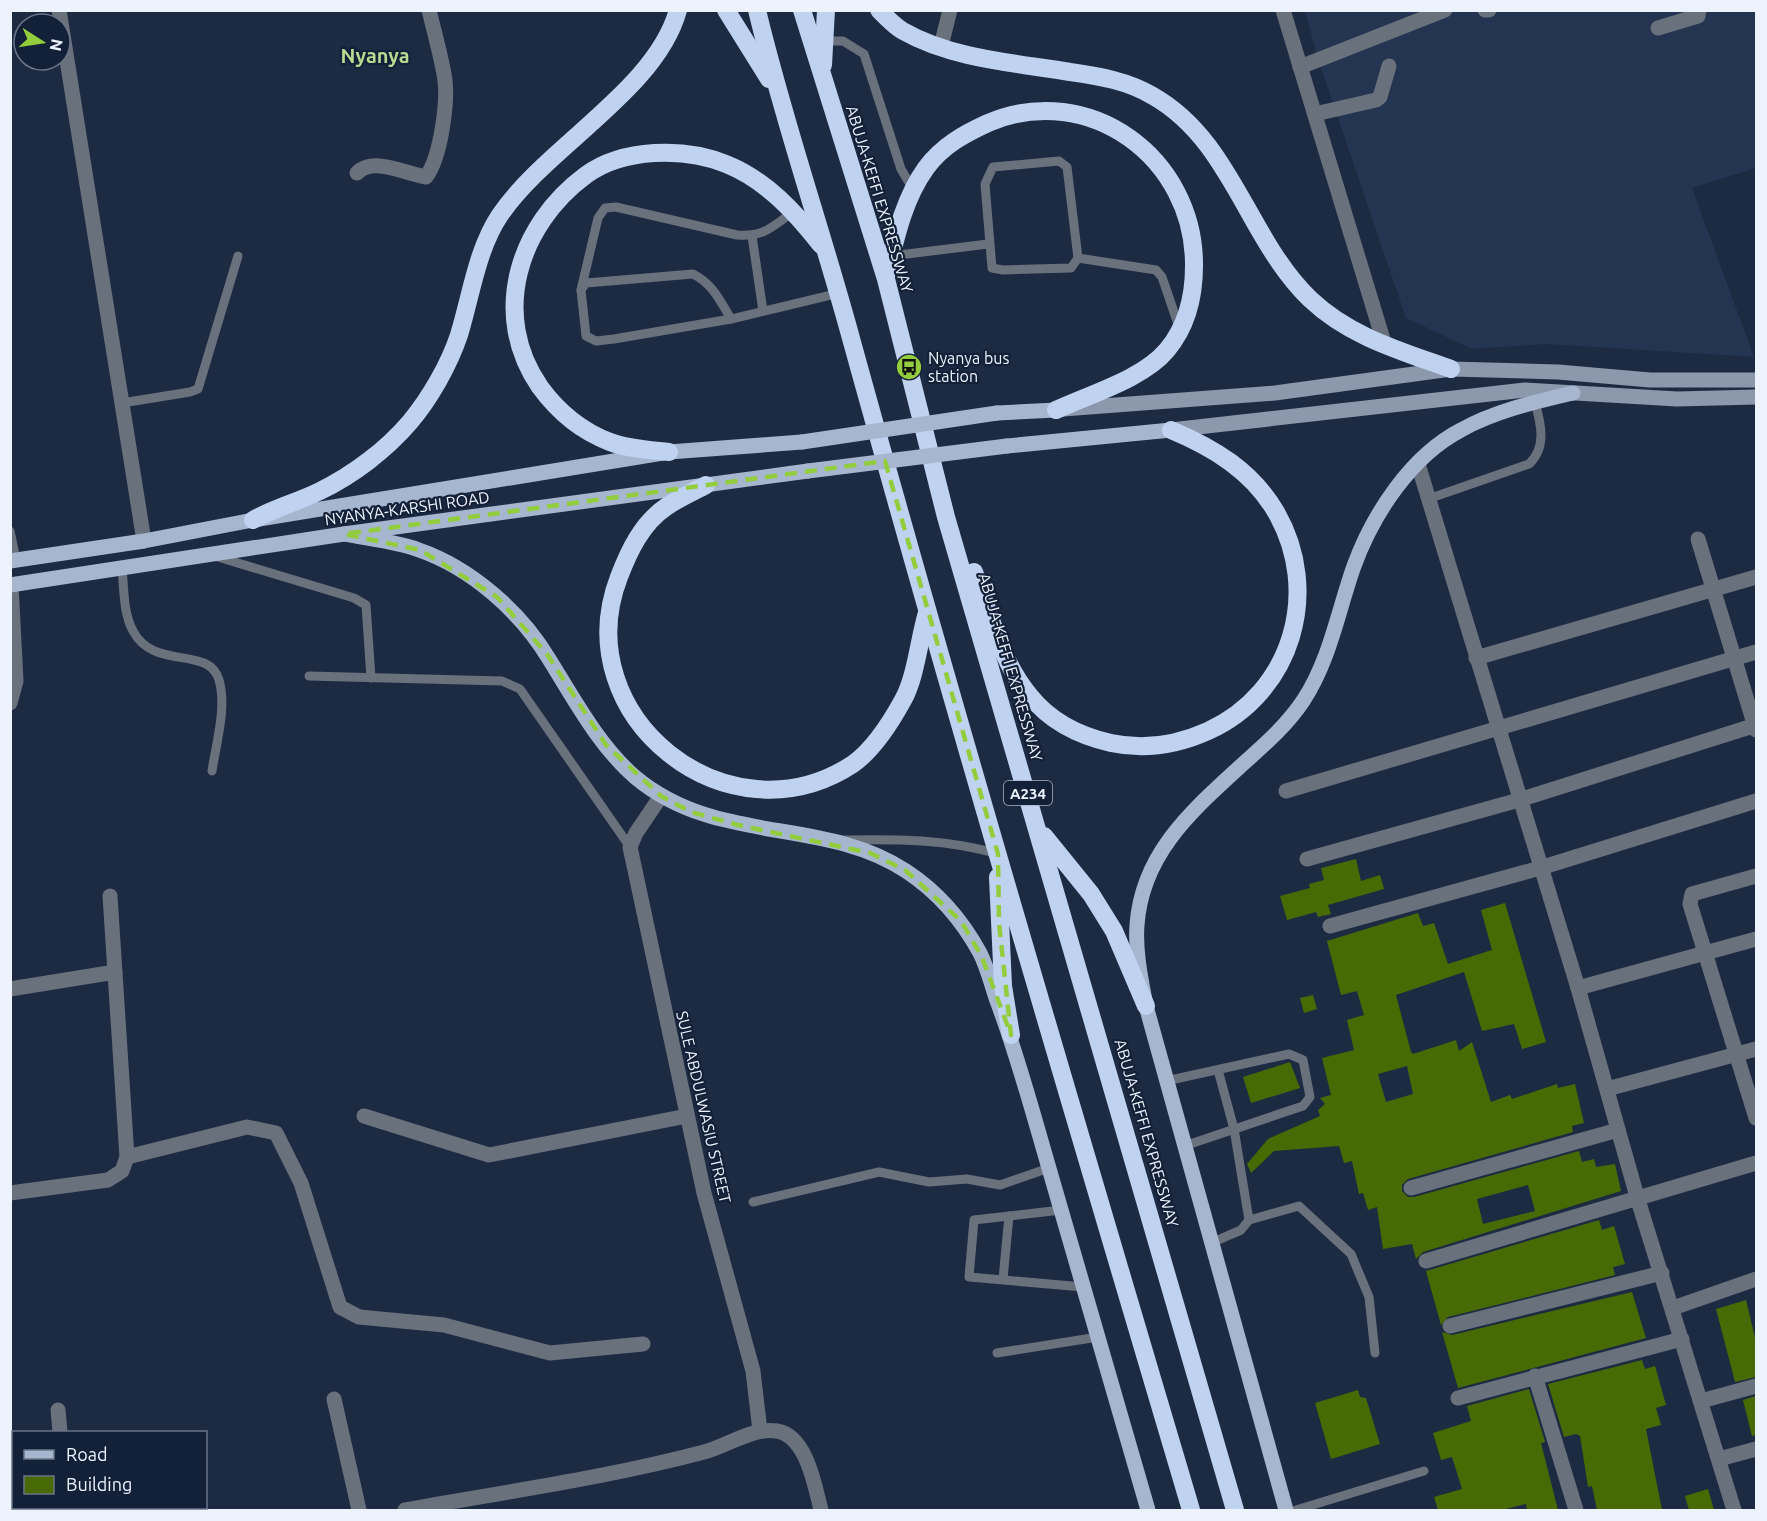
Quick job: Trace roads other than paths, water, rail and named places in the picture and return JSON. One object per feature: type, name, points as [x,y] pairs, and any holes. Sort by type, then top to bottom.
[{"type":"highway","points":[[253,520],[321,490],[359,467],[411,421],[443,370],[458,338],[478,267],[499,217],[544,163],[615,102],[643,71],[663,43],[678,10]]},
{"type":"highway","points":[[726,10],[776,90]]},
{"type":"highway","name":"A234","points":[[757,10],[776,90],[828,254],[927,613],[1191,1510]]},
{"type":"highway","name":"ABUJA-KEFFI EXPRESSWAY","points":[[802,10],[885,279],[946,517],[1235,1510]]},
{"type":"highway","name":"ABUJA-KEFFI EXPRESSWAY","points":[[822,75],[826,10]]},
{"type":"highway","points":[[879,10],[901,30],[940,46],[1125,83],[1152,96],[1177,112],[1199,133],[1219,159],[1266,245],[1310,299],[1364,338],[1451,369]]},
{"type":"highway","points":[[885,279],[900,221],[926,168],[944,148],[969,132],[1005,116],[1042,110],[1081,116],[1122,132],[1159,164],[1177,189],[1188,217],[1194,249],[1194,282],[1187,317],[1165,352],[1148,366],[1056,410]]},
{"type":"highway","points":[[669,452],[612,443],[582,429],[559,411],[532,375],[520,346],[513,307],[516,284],[525,253],[537,228],[555,202],[587,174],[620,160],[668,152],[701,155],[752,177],[793,212],[828,254]]},
{"type":"highway","points":[[946,517],[974,572],[1006,659],[1019,682],[1046,712],[1078,732],[1122,745],[1169,744],[1194,738],[1242,712],[1262,691],[1290,643],[1298,613],[1299,586],[1294,558],[1276,513],[1255,486],[1229,459],[1171,430]]},
{"type":"highway","points":[[706,485],[666,507],[644,528],[634,543],[613,593],[608,629],[620,692],[634,720],[672,755],[694,771],[743,788],[772,789],[811,782],[854,763],[875,743],[904,698],[927,613]]},
{"type":"highway","points":[[1038,829],[1091,894],[1114,932],[1146,1006]]},
{"type":"highway","points":[[998,854],[1003,986],[1011,1035]]},
{"type":"main road","name":"ABUJA-KEFFI EXPRESSWAY","points":[[1286,1510],[1146,1006],[1138,960],[1137,926],[1141,894],[1156,860],[1184,819],[1293,716],[1321,669],[1354,566],[1369,531],[1399,483],[1436,447],[1459,430],[1535,402],[1573,393]]},
{"type":"main road","name":"NYANYA-KARSHI ROAD","points":[[13,561],[144,542],[253,520],[669,452],[802,442],[997,413],[1056,410]]},
{"type":"main road","name":"NYANYA-KARSHI ROAD","points":[[11,585],[344,534],[808,471],[1007,446],[1171,430]]},
{"type":"main road","points":[[344,534],[420,550],[443,561],[497,597],[521,621],[547,654],[606,745],[632,774],[661,796],[691,812],[738,825],[829,840],[870,852],[905,870],[932,891],[961,921],[982,957],[1011,1035],[1148,1510]]},
{"type":"street","points":[[60,10],[144,542]]},
{"type":"street","points":[[357,173],[362,168],[374,165],[426,177],[433,168],[442,128],[445,76],[429,10]]},
{"type":"street","points":[[940,46],[950,10]]},
{"type":"street","points":[[1283,10],[1385,346]]},
{"type":"street","points":[[1300,67],[1445,10]]},
{"type":"street","points":[[1658,28],[1691,20],[1698,16],[1699,10]]},
{"type":"street","points":[[1315,114],[1376,100],[1380,97],[1389,66]]},
{"type":"street","points":[[1056,410],[1275,393],[1451,369],[1558,372],[1650,380],[1718,382],[1756,380]]},
{"type":"street","points":[[1171,430],[1525,390],[1677,399],[1756,397]]},
{"type":"street","points":[[1418,464],[1578,988],[1638,1200],[1734,1510]]},
{"type":"street","points":[[1306,859],[1519,800],[1756,727],[1698,539]]},
{"type":"street","points":[[1476,658],[1756,577]]},
{"type":"street","points":[[10,703],[16,681],[11,585]]},
{"type":"street","points":[[1286,791],[1756,651]]},
{"type":"street","points":[[630,847],[636,833],[661,796]]},
{"type":"street","points":[[1330,926],[1540,868],[1756,801]]},
{"type":"street","name":"SULE ABDULWASIU STREET","points":[[630,847],[704,1193],[753,1371],[760,1431]]},
{"type":"street","points":[[1756,876],[1692,894],[1690,904],[1756,1118]]},
{"type":"street","points":[[10,1193],[108,1180],[122,1171],[127,1157],[110,896]]},
{"type":"street","points":[[1578,988],[1756,939]]},
{"type":"street","points":[[10,989],[115,972]]},
{"type":"street","points":[[1607,1089],[1756,1049]]},
{"type":"street","points":[[364,1116],[489,1155],[687,1116]]},
{"type":"street","points":[[127,1157],[247,1127],[276,1133],[301,1183],[340,1307],[349,1313],[359,1317],[444,1325],[550,1353],[643,1344]]},
{"type":"street","points":[[1411,1188],[1618,1130]]},
{"type":"street","points":[[1426,1261],[1638,1200],[1756,1163]]},
{"type":"street","points":[[1450,1326],[1662,1273]]},
{"type":"street","points":[[1673,1308],[1756,1279]]},
{"type":"street","points":[[1458,1398],[1682,1339]]},
{"type":"street","points":[[1535,1376],[1576,1510]]},
{"type":"street","points":[[1701,1401],[1756,1386]]},
{"type":"street","points":[[334,1399],[359,1510]]},
{"type":"street","points":[[58,1410],[60,1431]]},
{"type":"street","points":[[405,1510],[667,1462],[716,1449],[760,1431],[779,1431],[796,1443],[806,1456],[821,1510]]},
{"type":"street","points":[[1719,1460],[1756,1449]]},
{"type":"lane","points":[[824,41],[843,41],[864,54],[901,169],[914,190]]},
{"type":"lane","points":[[1059,160],[1067,167],[1078,258],[1071,268],[1003,270],[992,268],[988,244],[985,184],[993,167],[1059,160]]},
{"type":"lane","points":[[793,212],[762,234],[752,236],[737,235],[616,207],[605,208],[598,218],[581,290],[586,336],[596,341],[731,319],[839,293]]},
{"type":"lane","points":[[752,236],[762,311]]},
{"type":"lane","points":[[891,256],[988,244]]},
{"type":"lane","points":[[122,403],[198,389],[238,256]]},
{"type":"lane","points":[[1078,258],[1160,272],[1180,331]]},
{"type":"lane","points":[[581,290],[586,283],[693,273],[706,280],[731,319]]},
{"type":"lane","points":[[1428,499],[1529,464],[1535,458],[1541,445],[1541,424],[1535,402]]},
{"type":"lane","points":[[10,531],[13,561]]},
{"type":"lane","points":[[210,554],[354,598],[366,605],[371,678]]},
{"type":"lane","points":[[122,568],[128,617],[133,632],[149,651],[203,662],[215,670],[220,681],[222,701],[212,771]]},
{"type":"lane","points":[[309,676],[502,681],[513,684],[520,689],[630,847]]},
{"type":"lane","points":[[829,840],[891,839],[945,843],[998,854]]},
{"type":"lane","points":[[1166,1081],[1289,1054],[1303,1060],[1310,1097],[1303,1106],[1184,1146]]},
{"type":"lane","points":[[1218,1070],[1234,1129],[1249,1220]]},
{"type":"lane","points":[[753,1202],[879,1172],[929,1182],[967,1179],[1000,1185],[1049,1168]]},
{"type":"lane","points":[[1211,1243],[1241,1230],[1249,1220],[1299,1206],[1351,1254],[1369,1297],[1375,1353]]},
{"type":"lane","points":[[1061,1210],[974,1220],[969,1277],[1083,1287]]},
{"type":"lane","points":[[1003,1279],[1009,1216]]},
{"type":"lane","points":[[997,1353],[1098,1336]]},
{"type":"lane","points":[[1296,1510],[1326,1507],[1424,1471]]},
{"type":"place","name":"Nyanya bus station","points":[[909,367]]},
{"type":"district","name":"Nyanya","points":[[375,55]]}]
